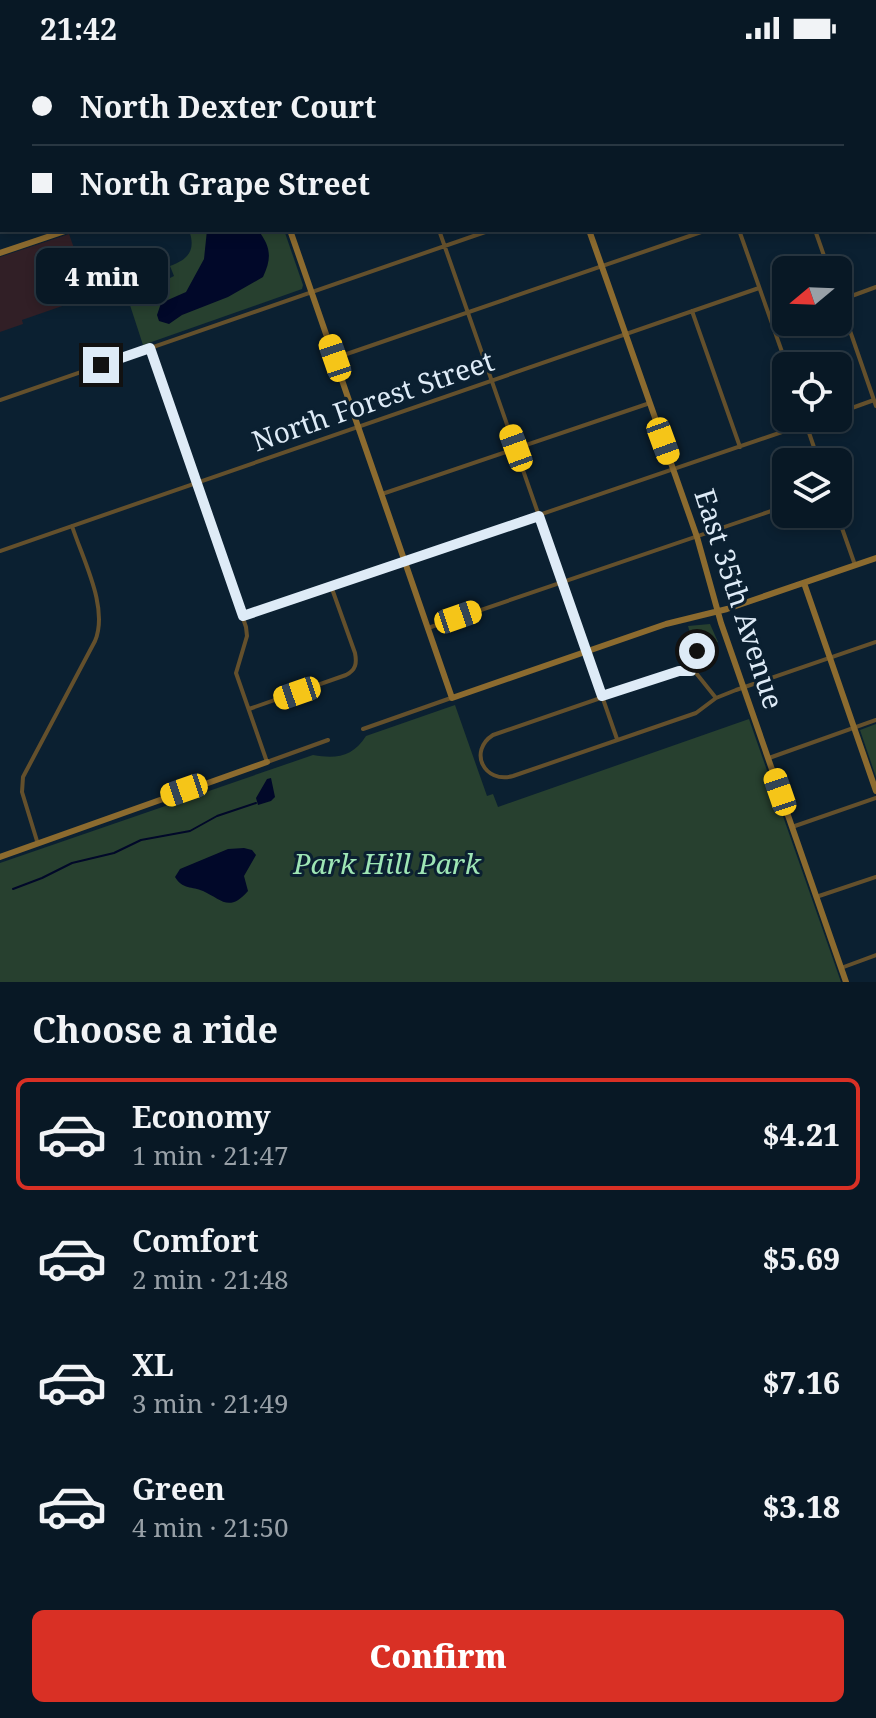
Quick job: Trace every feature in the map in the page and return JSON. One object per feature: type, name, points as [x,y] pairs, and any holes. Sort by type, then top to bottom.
[{"type":"street","points":[[0,253],[62,232]]},
{"type":"street","points":[[291,232],[452,698]]},
{"type":"street","points":[[440,232],[617,739]]},
{"type":"street","points":[[0,400],[485,232]]},
{"type":"street","name":"East 35th Avenue","points":[[590,232],[697,537],[743,687],[846,982]]},
{"type":"street","points":[[335,358],[701,232]]},
{"type":"street","points":[[740,232],[772,323]]},
{"type":"street","points":[[816,232],[824,256]]},
{"type":"street","points":[[852,295],[876,287]]},
{"type":"street","name":"North Forest Street","points":[[0,551],[759,288]]},
{"type":"street","points":[[692,311],[740,447]]},
{"type":"street","points":[[851,336],[875,402],[852,409]]},
{"type":"street","points":[[150,348],[243,616],[247,636],[236,673],[267,762]]},
{"type":"street","points":[[382,494],[650,403]]},
{"type":"street","points":[[243,616],[778,432]]},
{"type":"street","points":[[428,628],[772,511]]},
{"type":"street","points":[[37,841],[22,792],[23,777],[100,626],[98,605],[72,526]]},
{"type":"street","points":[[842,528],[855,565]]},
{"type":"street","points":[[363,729],[673,622],[718,611],[876,558]]},
{"type":"street","points":[[804,583],[876,791]]},
{"type":"street","points":[[249,709],[354,670],[355,653],[331,586]]},
{"type":"street","points":[[716,698],[700,676],[691,671],[679,671],[489,737],[481,748],[482,763],[491,774],[507,777],[696,713],[716,698],[743,687],[876,642]]},
{"type":"street","points":[[691,671],[697,651]]},
{"type":"street","points":[[768,758],[876,720]]},
{"type":"street","points":[[0,855],[328,740]]},
{"type":"street","points":[[792,827],[876,798]]},
{"type":"street","points":[[816,897],[876,877]]},
{"type":"street","points":[[841,968],[876,955]]},
{"type":"shaded area","points":[[69,234],[91,296],[22,320],[23,324],[0,332],[0,257]]},
{"type":"green space","points":[[190,232],[285,232],[302,289],[143,345],[128,299],[170,285],[168,279],[174,276],[170,266],[189,253]]},
{"type":"green space","points":[[710,624],[718,642],[694,646],[688,626]]},
{"type":"green space","name":"Park Hill Park","points":[[455,705],[487,796],[493,794],[498,807],[749,719],[841,982],[0,982],[0,863],[313,755],[343,755],[366,736]]},
{"type":"green space","points":[[876,724],[876,777],[860,730]]},
{"type":"water","points":[[207,232],[259,232],[269,253],[263,277],[169,324],[159,321],[157,315],[161,303],[186,292],[204,259]]},
{"type":"water","points":[[271,778],[275,797],[258,805],[256,798],[267,779]]},
{"type":"water","points":[[244,848],[256,855],[244,876],[248,891],[235,901],[225,902],[184,886],[175,877],[180,869],[228,849]]},
{"type":"waterway","points":[[13,889],[72,863],[114,853],[141,840],[190,831],[217,816],[256,803]]},
{"type":"route","points":[[101,365],[150,348],[243,616],[539,516],[602,696],[679,671],[691,671],[697,651]]}]
